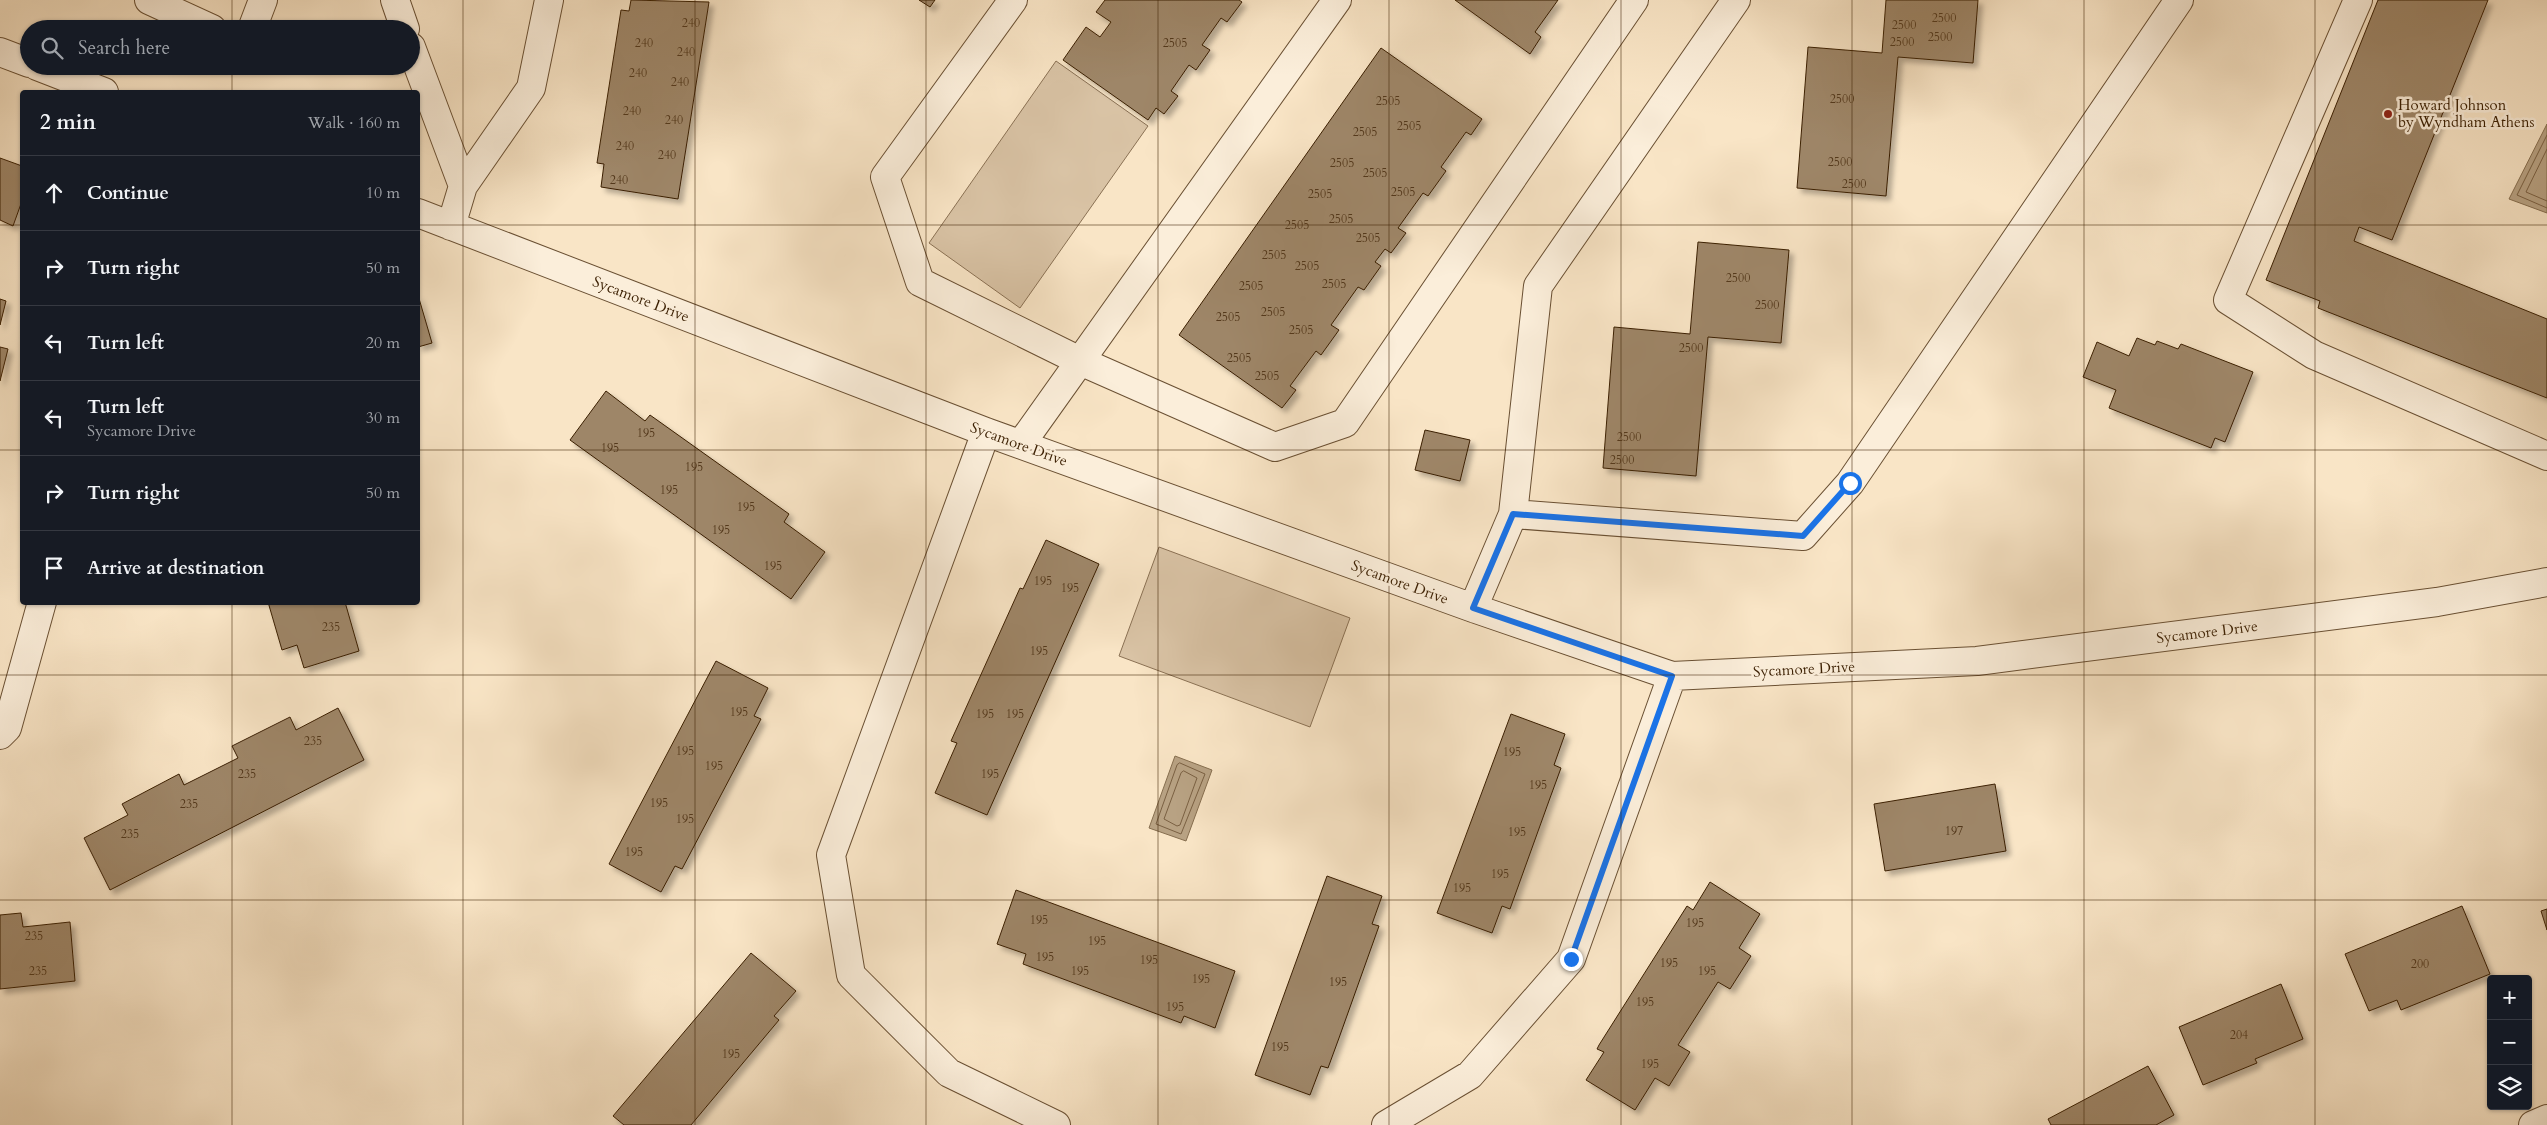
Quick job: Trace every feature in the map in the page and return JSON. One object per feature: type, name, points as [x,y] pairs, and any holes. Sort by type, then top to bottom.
[{"type":"street","points":[[149,0],[192,20]]},
{"type":"street","points":[[255,20],[263,0]]},
{"type":"street","points":[[395,0],[402,20]]},
{"type":"street","points":[[451,226],[463,186],[531,88],[549,0]]},
{"type":"street","points":[[1013,0],[885,176],[920,282],[1080,361],[1275,447],[1345,423],[1634,0]]},
{"type":"street","points":[[1021,444],[1337,0]]},
{"type":"street","points":[[1473,608],[1513,514],[1538,286],[1736,0]]},
{"type":"street","points":[[1513,514],[1803,536],[1850,483],[2179,0]]},
{"type":"street","points":[[2358,0],[2228,300],[2314,355],[2547,456]]},
{"type":"street","points":[[0,52],[20,60]]},
{"type":"street","points":[[420,71],[463,186]]},
{"type":"street","points":[[60,75],[99,90]]},
{"type":"street","name":"Sycamore Drive","points":[[420,214],[986,432],[1473,608],[1672,676],[1977,661],[2437,602],[2547,582]]},
{"type":"street","points":[[986,432],[831,855],[851,975],[949,1073],[1056,1125]]},
{"type":"street","points":[[0,735],[7,728],[41,605]]},
{"type":"street","points":[[1386,1125],[1470,1075],[1571,959],[1672,676]]},
{"type":"street","points":[[2533,1125],[2547,1119]]},
{"type":"shaded area","points":[[1056,61],[1148,126],[1020,308],[929,243]]},
{"type":"shaded area","points":[[1159,547],[1350,618],[1310,727],[1119,656]]},
{"type":"water","points":[[2547,124],[2547,213],[2509,199]]},
{"type":"water","points":[[1175,756],[1212,770],[1186,841],[1149,828]]},
{"type":"building","points":[[631,0],[709,2],[678,199],[601,187],[604,164],[597,163],[621,10],[629,11]]},
{"type":"building","points":[[919,0],[935,0],[930,7]]},
{"type":"building","points":[[1105,0],[1239,0],[1242,2],[1227,22],[1221,18],[1202,45],[1210,50],[1196,70],[1189,65],[1171,91],[1178,96],[1164,114],[1156,108],[1148,120],[1063,60],[1086,27],[1100,37],[1111,22],[1096,12]]},
{"type":"building","points":[[1455,0],[1558,0],[1535,32],[1541,37],[1530,54]]},
{"type":"building","points":[[1886,0],[1978,0],[1973,63],[1898,57],[1886,196],[1797,188],[1808,47],[1882,53]]},
{"type":"building","name":"Howard Johnson by Wyndham Athens","points":[[2378,0],[2488,0],[2392,240],[2359,227],[2354,241],[2547,319],[2547,398],[2318,308],[2320,301],[2266,280]]},
{"type":"building","points":[[1381,48],[1482,119],[1471,135],[1466,132],[1441,167],[1446,171],[1428,196],[1423,193],[1398,228],[1406,233],[1391,253],[1385,249],[1375,262],[1381,266],[1364,290],[1358,287],[1331,325],[1339,330],[1321,355],[1316,351],[1290,386],[1296,390],[1282,408],[1179,335]]},
{"type":"building","points":[[0,158],[20,165],[20,207],[13,226],[0,220]]},
{"type":"building","points":[[1698,242],[1789,250],[1781,343],[1708,337],[1696,476],[1603,468],[1614,327],[1690,334]]},
{"type":"building","points":[[0,299],[6,301],[0,325]]},
{"type":"building","points":[[420,302],[432,343],[420,346]]},
{"type":"building","points":[[2137,338],[2155,345],[2157,341],[2178,349],[2181,344],[2253,372],[2225,442],[2215,438],[2211,448],[2109,408],[2116,390],[2083,377],[2097,342],[2129,356]]},
{"type":"building","points":[[0,347],[8,349],[0,381]]},
{"type":"building","points":[[606,391],[645,421],[650,415],[789,514],[784,522],[825,552],[791,599],[570,440]]},
{"type":"building","points":[[1425,430],[1470,440],[1460,481],[1415,470]]},
{"type":"building","points":[[1046,540],[1099,564],[987,815],[935,793],[957,743],[951,741],[1020,588],[1023,589]]},
{"type":"building","points":[[269,605],[346,605],[359,651],[304,668],[297,645],[282,650]]},
{"type":"building","points":[[716,661],[768,688],[754,716],[761,719],[682,869],[675,866],[661,892],[609,864]]},
{"type":"building","points":[[338,708],[364,760],[110,890],[84,838],[128,815],[122,804],[179,774],[184,785],[238,758],[232,746],[290,717],[296,730]]},
{"type":"building","points":[[1511,714],[1565,734],[1554,765],[1561,768],[1510,909],[1502,906],[1492,933],[1437,913]]},
{"type":"building","points":[[1995,784],[2006,851],[1885,871],[1874,804]]},
{"type":"building","points":[[1327,876],[1382,896],[1372,924],[1379,926],[1339,1038],[1328,1068],[1321,1066],[1310,1095],[1255,1075]]},
{"type":"building","points":[[1710,882],[1760,914],[1739,948],[1751,956],[1730,989],[1718,982],[1678,1045],[1690,1052],[1669,1086],[1655,1078],[1635,1110],[1586,1080],[1604,1052],[1597,1049],[1599,1045],[1687,906],[1693,910]]},
{"type":"building","points":[[1016,890],[1235,971],[1215,1028],[1184,1016],[1181,1023],[1023,964],[1026,954],[997,944]]},
{"type":"building","points":[[2462,906],[2490,974],[2401,1010],[2397,1000],[2369,1011],[2345,954]]},
{"type":"building","points":[[2547,909],[2547,930],[2541,911]]},
{"type":"building","points":[[21,913],[23,927],[70,922],[75,981],[0,989],[0,915]]},
{"type":"building","points":[[751,953],[796,991],[774,1016],[779,1020],[691,1125],[624,1125],[613,1116]]},
{"type":"building","points":[[2281,984],[2303,1039],[2255,1059],[2257,1063],[2203,1085],[2179,1027]]},
{"type":"building","points":[[2148,1066],[2174,1115],[2156,1125],[2051,1125],[2048,1119]]},
{"type":"place","name":"Howard Johnson by Wyndham Athens","points":[[2388,114]]},
{"type":"route","points":[[1571,959],[1672,676],[1473,608],[1513,514],[1803,536],[1850,483]]}]
